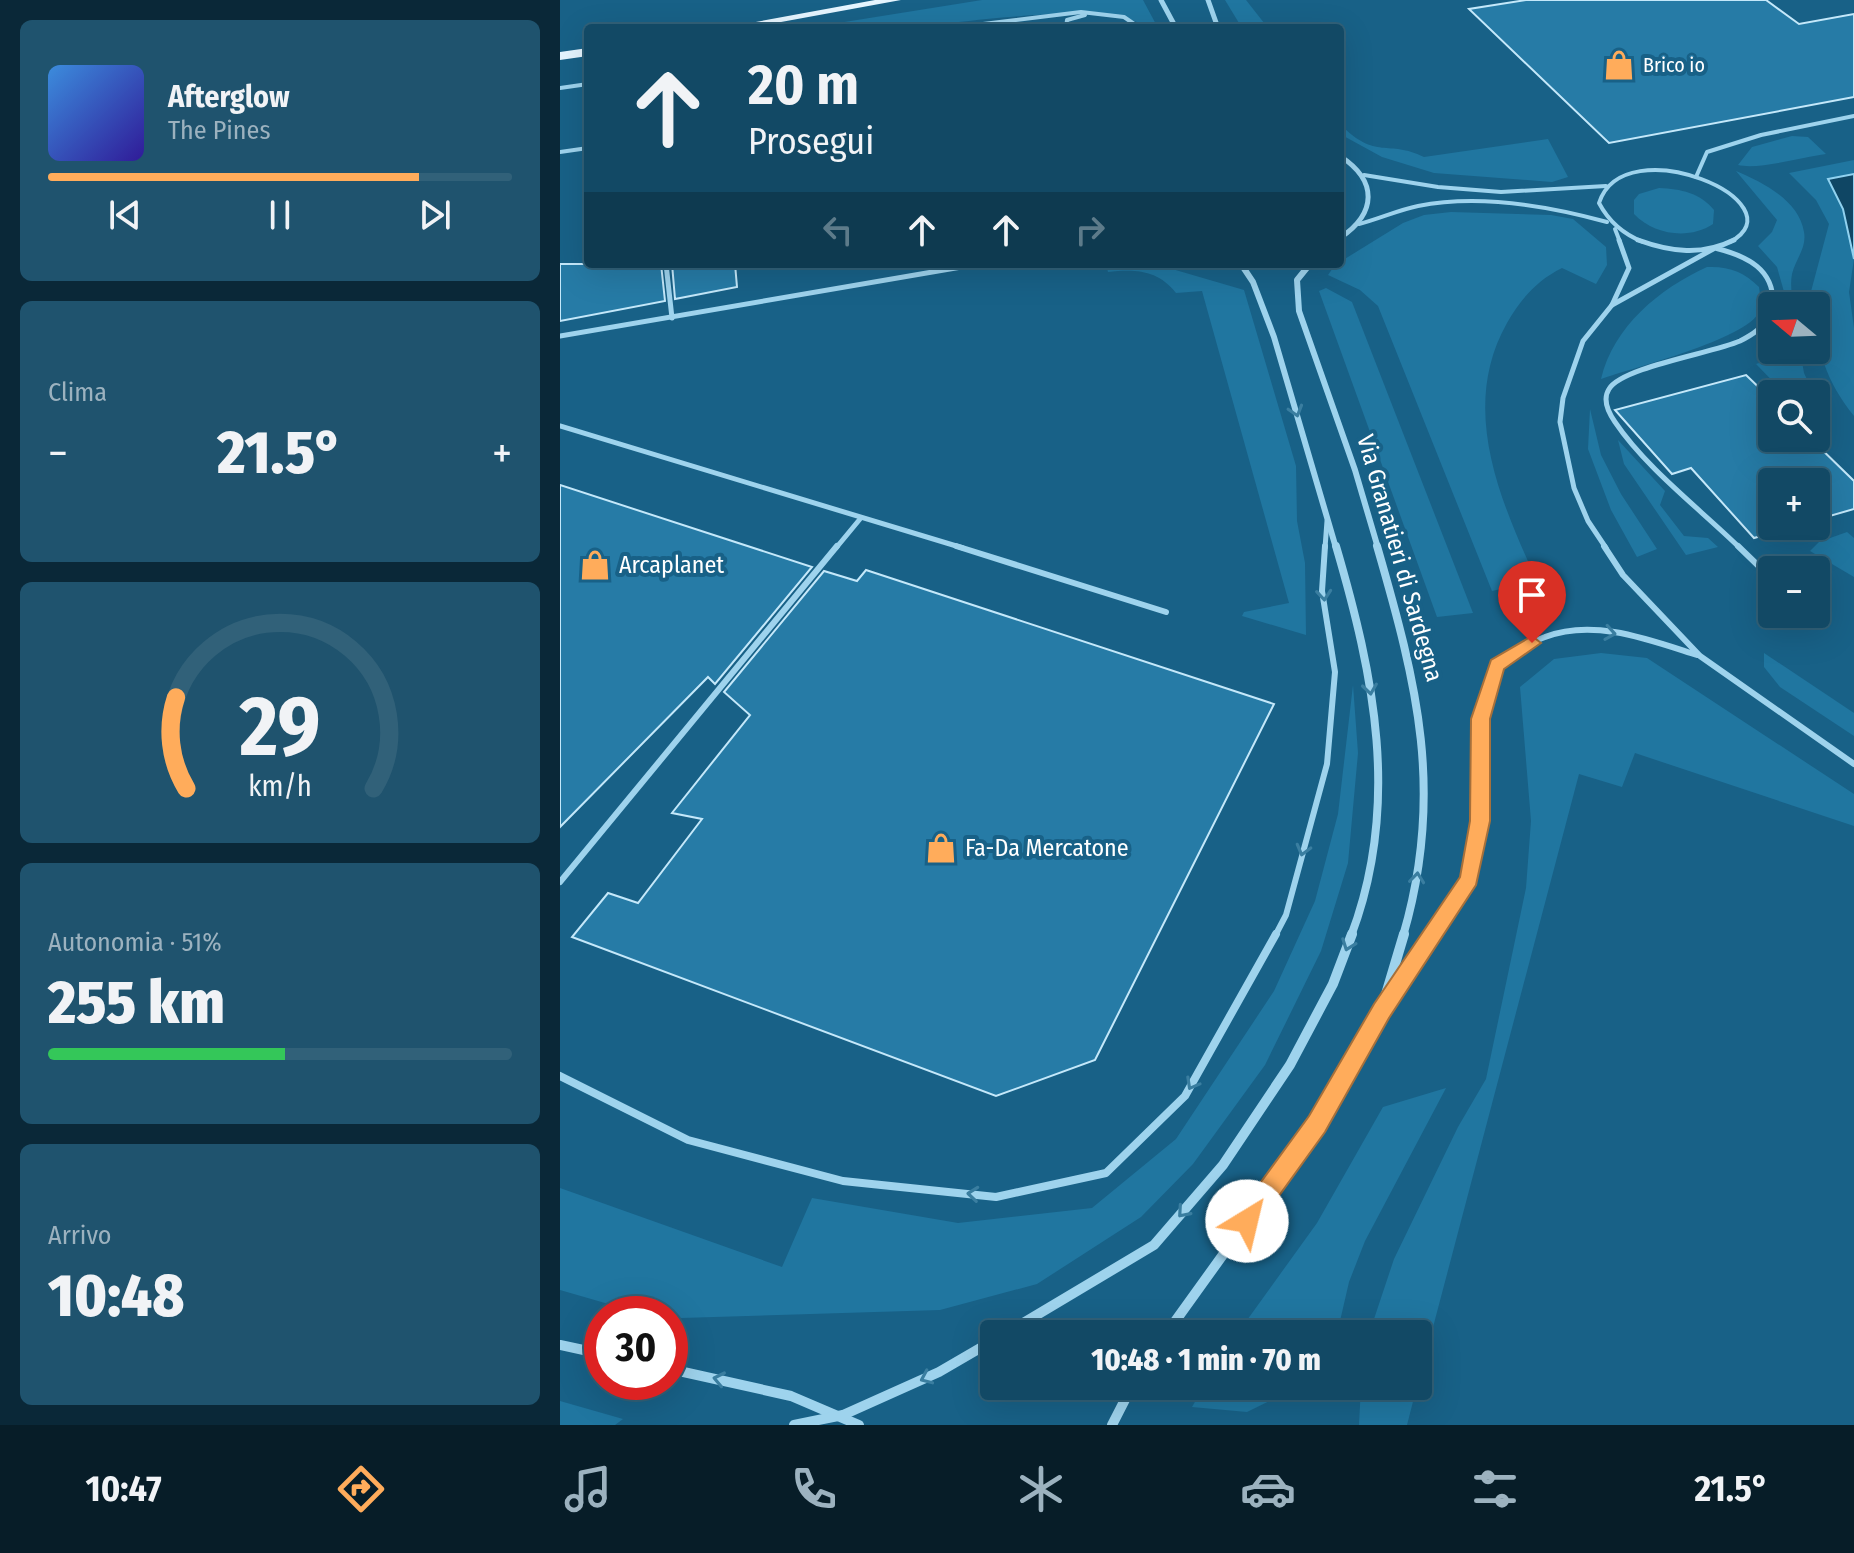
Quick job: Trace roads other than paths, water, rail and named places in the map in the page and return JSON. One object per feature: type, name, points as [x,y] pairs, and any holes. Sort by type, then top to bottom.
[{"type":"main road","points":[[753,24],[895,0]]},
{"type":"main road","points":[[560,56],[584,53]]},
{"type":"street","points":[[1161,0],[1174,24]]},
{"type":"street","points":[[1208,0],[1217,24]]},
{"type":"street","points":[[1344,159],[1364,175],[1371,191],[1370,208],[1359,224],[1344,235]]},
{"type":"street","points":[[1028,1320],[1154,1245],[1223,1165],[1290,1065],[1333,984],[1360,912],[1375,838],[1379,788],[1376,730],[1362,636],[1274,337],[1253,282],[1244,268]]},
{"type":"street","name":"Via Granatieri di Sardegna","points":[[1176,1320],[1317,1124],[1381,1011],[1415,895],[1426,792],[1418,701],[1402,631],[1355,470],[1299,311],[1297,280],[1307,268]]},
{"type":"street","points":[[560,1345],[584,1350]]},
{"type":"street","points":[[794,1425],[843,1415],[939,1372],[980,1348]]},
{"type":"street","points":[[688,1373],[768,1390],[843,1415],[859,1425]]},
{"type":"street","points":[[1112,1425],[1123,1400]]},
{"type":"lane","points":[[977,24],[1031,16],[1091,13],[1124,17],[1134,24]]},
{"type":"lane","points":[[1066,24],[1067,20],[1091,13]]},
{"type":"lane","points":[[560,88],[584,85]]},
{"type":"lane","points":[[1696,177],[1707,152],[1724,145],[1750,136],[1854,116]]},
{"type":"lane","points":[[560,152],[584,149]]},
{"type":"lane","points":[[1364,175],[1391,176],[1460,189],[1571,191],[1606,186],[1624,176],[1658,171],[1696,177],[1733,195],[1744,207],[1748,220],[1744,232],[1733,242],[1715,248],[1612,305]]},
{"type":"lane","points":[[1606,186],[1599,203],[1615,229],[1651,246],[1673,250],[1715,248],[1746,256],[1765,272],[1773,292]]},
{"type":"lane","points":[[1359,224],[1418,206],[1441,204],[1549,209],[1579,213],[1609,223]]},
{"type":"lane","points":[[1615,229],[1629,268],[1612,305],[1583,341],[1563,398],[1560,422],[1574,488],[1588,521],[1623,575],[1700,656],[1854,764]]},
{"type":"lane","points":[[666,268],[672,318]]},
{"type":"lane","points":[[560,336],[956,268]]},
{"type":"lane","points":[[1758,331],[1613,381],[1606,392],[1605,401],[1614,420],[1635,446],[1758,565]]},
{"type":"lane","points":[[560,426],[1166,612]]},
{"type":"lane","points":[[560,1076],[688,1140],[843,1181],[996,1197],[1106,1173],[1185,1096],[1286,915],[1327,764],[1335,672],[1322,591],[1327,517]]},
{"type":"lane","points":[[560,882],[860,519]]},
{"type":"lane","points":[[1381,1011],[1469,879],[1480,821],[1481,719],[1497,665],[1532,643],[1558,633],[1592,630],[1651,641],[1700,656]]},
{"type":"place","name":"Brico io","points":[[1619,65]]},
{"type":"place","name":"Arcaplanet","points":[[595,565]]},
{"type":"place","name":"Fa-Da Mercatone","points":[[941,848]]}]
